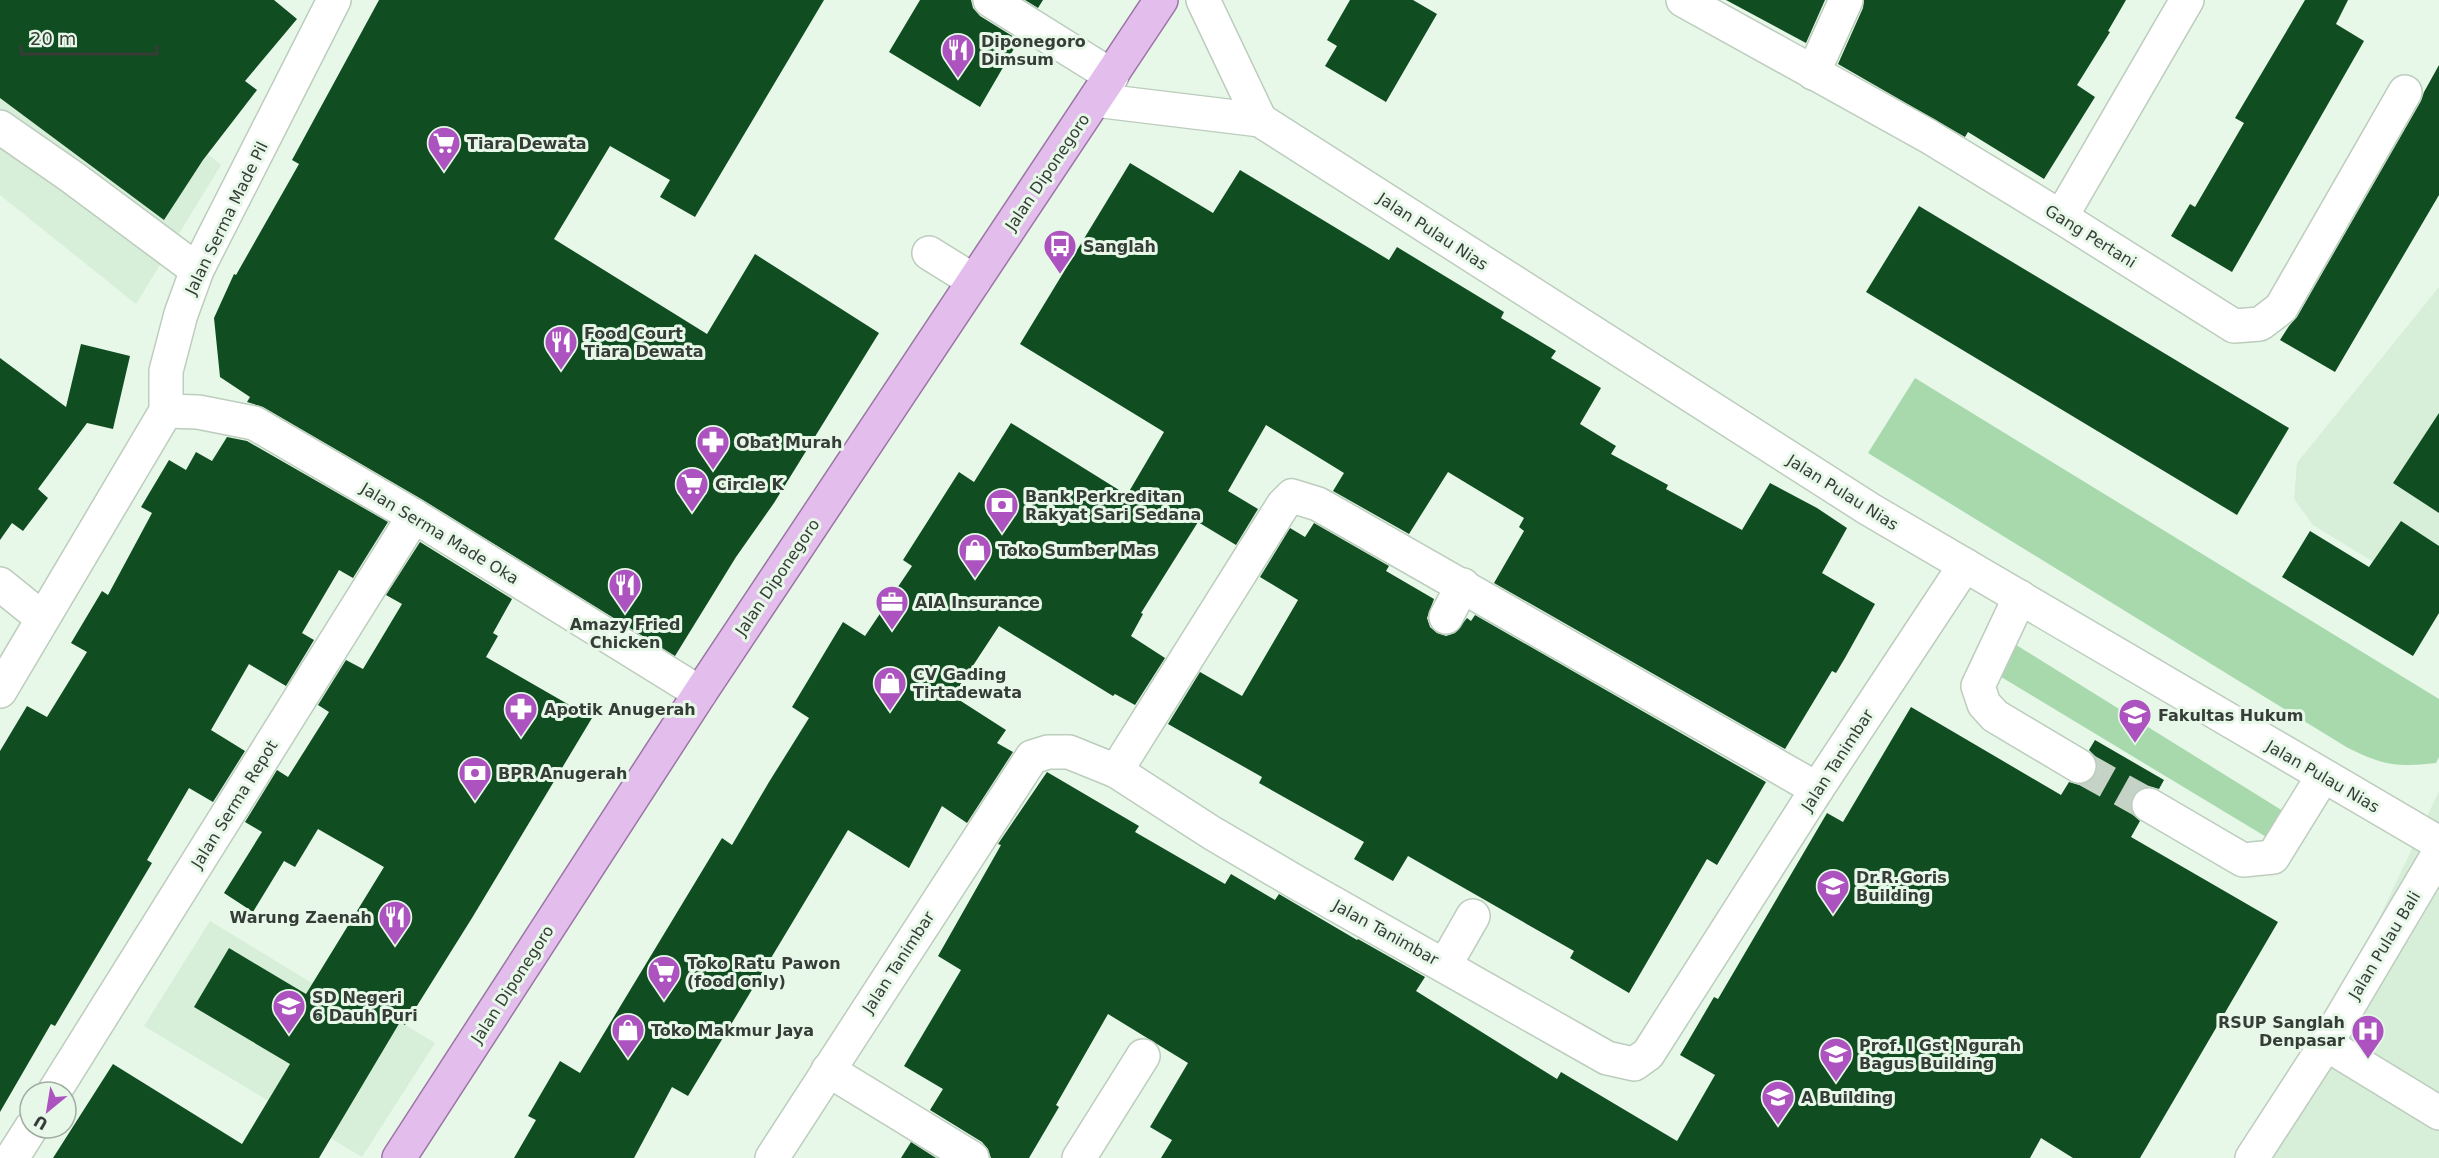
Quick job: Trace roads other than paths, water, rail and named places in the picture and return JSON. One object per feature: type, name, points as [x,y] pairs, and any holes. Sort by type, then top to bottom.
[{"type":"main road","name":"Jalan Diponegoro","points":[[399,1158],[700,693],[1161,0]]},
{"type":"street","name":"Jalan Serma Made Pil","points":[[166,411],[166,371],[181,314],[197,270],[334,0]]},
{"type":"street","points":[[990,0],[1104,88]]},
{"type":"street","points":[[1203,0],[1260,120]]},
{"type":"street","name":"Gang Pertani","points":[[1683,0],[1928,136],[2234,326],[2260,324],[2281,308],[2405,92]]},
{"type":"street","points":[[1813,73],[1846,0]]},
{"type":"street","points":[[2061,217],[2187,0]]},
{"type":"street","name":"Jalan Pulau Nias","points":[[1104,88],[1260,120],[1869,509],[2439,843]]},
{"type":"street","points":[[0,127],[72,177],[197,270]]},
{"type":"street","points":[[929,253],[974,281]]},
{"type":"street","points":[[0,692],[166,411]]},
{"type":"street","name":"Jalan Serma Made Oka","points":[[166,411],[198,412],[254,423],[414,516],[700,693]]},
{"type":"street","points":[[1116,771],[1283,505],[1292,496],[1318,504],[1817,789]]},
{"type":"street","name":"Jalan Serma Repot","points":[[62,1080],[414,516]]},
{"type":"street","name":"Jalan Tanimbar","points":[[772,1158],[1032,758],[1048,752],[1069,753],[1116,771],[1212,833],[1607,1058],[1634,1064],[1648,1054],[1817,789],[1965,566]]},
{"type":"street","points":[[0,584],[42,618]]},
{"type":"street","points":[[1446,617],[1463,585]]},
{"type":"street","points":[[2020,597],[1978,686],[1984,704],[1995,716],[2079,766]]},
{"type":"street","points":[[2149,805],[2243,860],[2273,857],[2323,776]]},
{"type":"street","name":"Jalan Pulau Bali","points":[[2252,1158],[2326,1044],[2439,853]]},
{"type":"street","points":[[1445,966],[1473,916]]},
{"type":"street","points":[[2326,1044],[2439,1113]]},
{"type":"street","points":[[1079,1158],[1143,1056]]},
{"type":"street","points":[[828,1070],[972,1158]]},
{"type":"street","points":[[12,1158],[23,1140]]},
{"type":"tunnel","points":[[2079,766],[2149,805]]},
{"type":"place","name":"Diponegoro Dimsum","points":[[958,79]]},
{"type":"place","name":"Tiara Dewata","points":[[444,172]]},
{"type":"place","name":"Sanglah","points":[[1060,275]]},
{"type":"place","name":"Food Court Tiara Dewata","points":[[561,371]]},
{"type":"place","name":"Obat Murah","points":[[713,471]]},
{"type":"place","name":"Circle K","points":[[692,513]]},
{"type":"place","name":"Bank Perkreditan Rakyat Sari Sedana","points":[[1002,534]]},
{"type":"place","name":"Toko Sumber Mas","points":[[975,579]]},
{"type":"place","name":"Amazy Fried Chicken","points":[[625,614]]},
{"type":"place","name":"AIA Insurance","points":[[892,631]]},
{"type":"place","name":"CV Gading Tirtadewata","points":[[890,712]]},
{"type":"place","name":"Apotik Anugerah","points":[[521,738]]},
{"type":"place","name":"Fakultas Hukum","points":[[2135,744]]},
{"type":"place","name":"BPR Anugerah","points":[[475,802]]},
{"type":"place","name":"Dr.R.Goris Building","points":[[1833,915]]},
{"type":"place","name":"Warung Zaenah","points":[[395,946]]},
{"type":"place","name":"Toko Ratu Pawon (food only)","points":[[664,1001]]},
{"type":"place","name":"SD Negeri 6 Dauh Puri","points":[[289,1035]]},
{"type":"place","name":"Toko Makmur Jaya","points":[[628,1059]]},
{"type":"place","name":"RSUP Sanglah Denpasar","points":[[2368,1060]]},
{"type":"place","name":"Prof. I Gst Ngurah Bagus Building","points":[[1836,1083]]},
{"type":"place","name":"A Building","points":[[1778,1126]]}]
